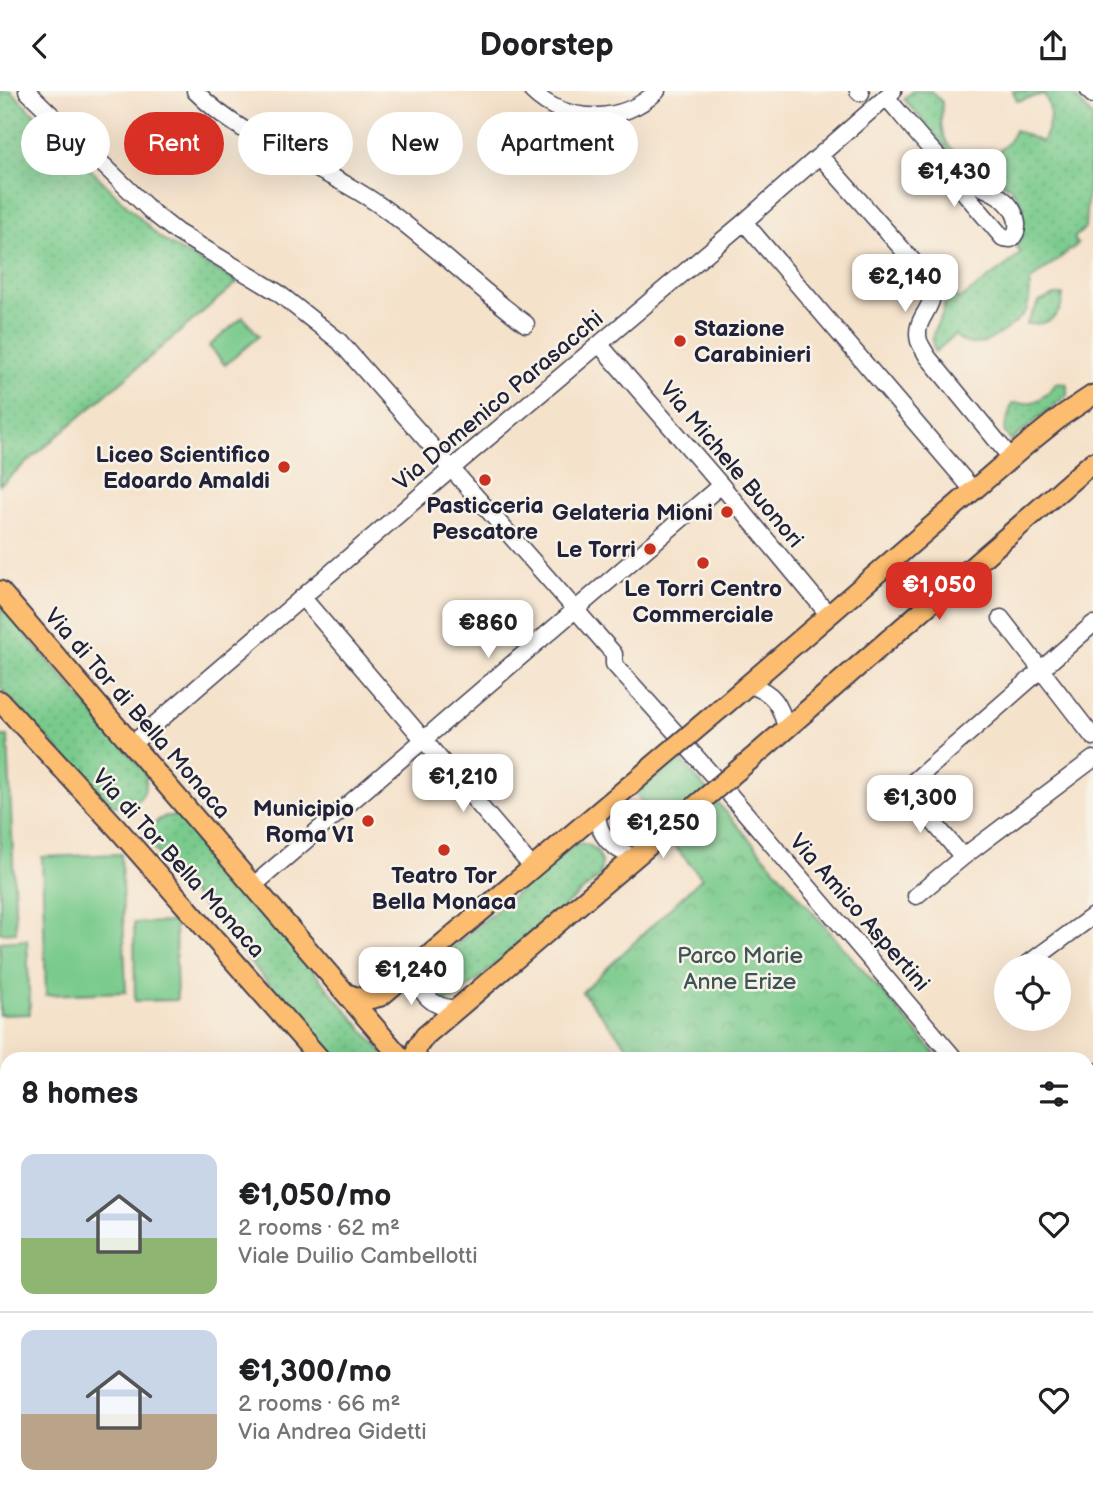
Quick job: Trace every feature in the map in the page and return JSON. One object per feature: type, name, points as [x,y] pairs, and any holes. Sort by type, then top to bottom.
[{"type":"main road","points":[[1063,415],[1093,384]]},
{"type":"main road","points":[[347,994],[365,1000],[377,999],[720,709],[973,490],[1063,415],[1093,395]]},
{"type":"main road","points":[[416,1052],[421,1041],[1093,462]]},
{"type":"main road","points":[[1048,503],[1093,479]]},
{"type":"main road","name":"Via di Tor di Bella Monaca","points":[[0,591],[396,1052]]},
{"type":"main road","name":"Via di Tor Bella Monaca","points":[[0,701],[117,828],[314,1052]]},
{"type":"street","points":[[27,91],[161,220],[210,253],[277,292],[325,329],[351,354],[614,654],[614,664],[675,732]]},
{"type":"street","points":[[195,91],[213,109],[240,129],[383,208],[415,232],[491,299],[526,324]]},
{"type":"street","points":[[532,91],[552,106],[574,114],[597,117],[634,107],[657,91]]},
{"type":"street","points":[[1089,91],[1093,95]]},
{"type":"street","points":[[890,94],[941,159],[957,174],[985,187],[1006,201],[1014,212],[1018,231],[1012,239],[1003,238],[946,171],[941,159]]},
{"type":"street","name":"Via Domenico Parasacchi","points":[[132,744],[450,469],[744,222],[890,94]]},
{"type":"street","points":[[820,156],[927,277],[933,287],[933,299],[919,328],[919,341],[927,356],[1011,458]]},
{"type":"street","points":[[744,222],[973,490]]},
{"type":"street","name":"Via Michele Buonori","points":[[600,345],[828,614]]},
{"type":"street","points":[[254,885],[721,485]]},
{"type":"street","points":[[302,597],[533,867]]},
{"type":"street","points":[[1001,618],[1093,737]]},
{"type":"street","points":[[963,857],[905,789],[1093,624]]},
{"type":"street","points":[[748,685],[764,690],[776,700],[786,729]]},
{"type":"street","points":[[690,749],[715,778]]},
{"type":"street","points":[[916,897],[963,857],[1093,759]]},
{"type":"street","name":"Via Amico Aspertini","points":[[730,795],[949,1052]]},
{"type":"street","points":[[597,813],[600,830],[606,840],[615,848],[634,857]]},
{"type":"street","points":[[1041,954],[1093,916]]},
{"type":"street","points":[[420,964],[418,982],[424,995],[441,1006],[458,1009]]},
{"type":"green space","points":[[0,91],[11,91],[32,112],[21,112],[21,175],[96,175],[158,236],[238,282],[0,485]]},
{"type":"green space","points":[[913,91],[931,91],[942,102],[941,127],[947,143],[955,152],[977,159],[999,151],[1015,130],[1042,142],[1050,118],[1044,94],[1017,101],[1013,91],[1070,91],[1093,117],[1085,228],[1074,238],[1078,244],[1030,281],[1027,309],[1013,324],[982,343],[968,344],[955,335],[935,352],[933,336],[945,301],[941,280],[959,300],[1013,260],[1021,252],[1016,247],[1022,235],[1018,212],[1024,208],[1011,188],[998,179],[964,169],[904,99]]},
{"type":"green space","points":[[1054,295],[1063,295],[1060,310],[1056,315],[1047,322],[1026,324],[1039,302]]},
{"type":"green space","points":[[243,317],[259,336],[225,365],[209,346]]},
{"type":"green space","points":[[1056,383],[1067,384],[1067,395],[1011,441],[1004,431],[1012,403],[1037,401]]},
{"type":"green space","points":[[0,605],[144,771],[145,788],[138,800],[124,806],[107,802],[0,687]]},
{"type":"green space","points":[[0,736],[8,736],[16,932],[0,933]]},
{"type":"green space","name":"Parco Marie Anne Erize","points":[[679,758],[934,1052],[632,1052],[582,992],[702,878],[669,840],[636,794]]},
{"type":"green space","points":[[166,816],[177,816],[186,822],[382,1052],[327,1052],[153,848],[150,838],[157,822]]},
{"type":"green space","points":[[576,843],[589,846],[598,853],[601,864],[599,877],[456,998],[447,1001],[430,993],[425,976],[428,968]]},
{"type":"green space","points":[[121,854],[126,992],[46,995],[42,857]]},
{"type":"green space","points":[[175,922],[177,1000],[135,1001],[134,923]]},
{"type":"green space","points":[[27,940],[30,1014],[0,1015],[0,942]]},
{"type":"place","name":"Stazione Carabinieri","points":[[680,341]]},
{"type":"place","name":"Liceo Scientifico Edoardo Amaldi","points":[[284,467]]},
{"type":"place","name":"Pasticceria Pescatore","points":[[485,480]]},
{"type":"place","name":"Gelateria Mioni","points":[[727,512]]},
{"type":"place","name":"Le Torri","points":[[650,549]]},
{"type":"place","name":"Le Torri Centro Commerciale","points":[[703,563]]},
{"type":"place","name":"Municipio Roma VI","points":[[368,821]]},
{"type":"place","name":"Teatro Tor Bella Monaca","points":[[444,850]]}]
